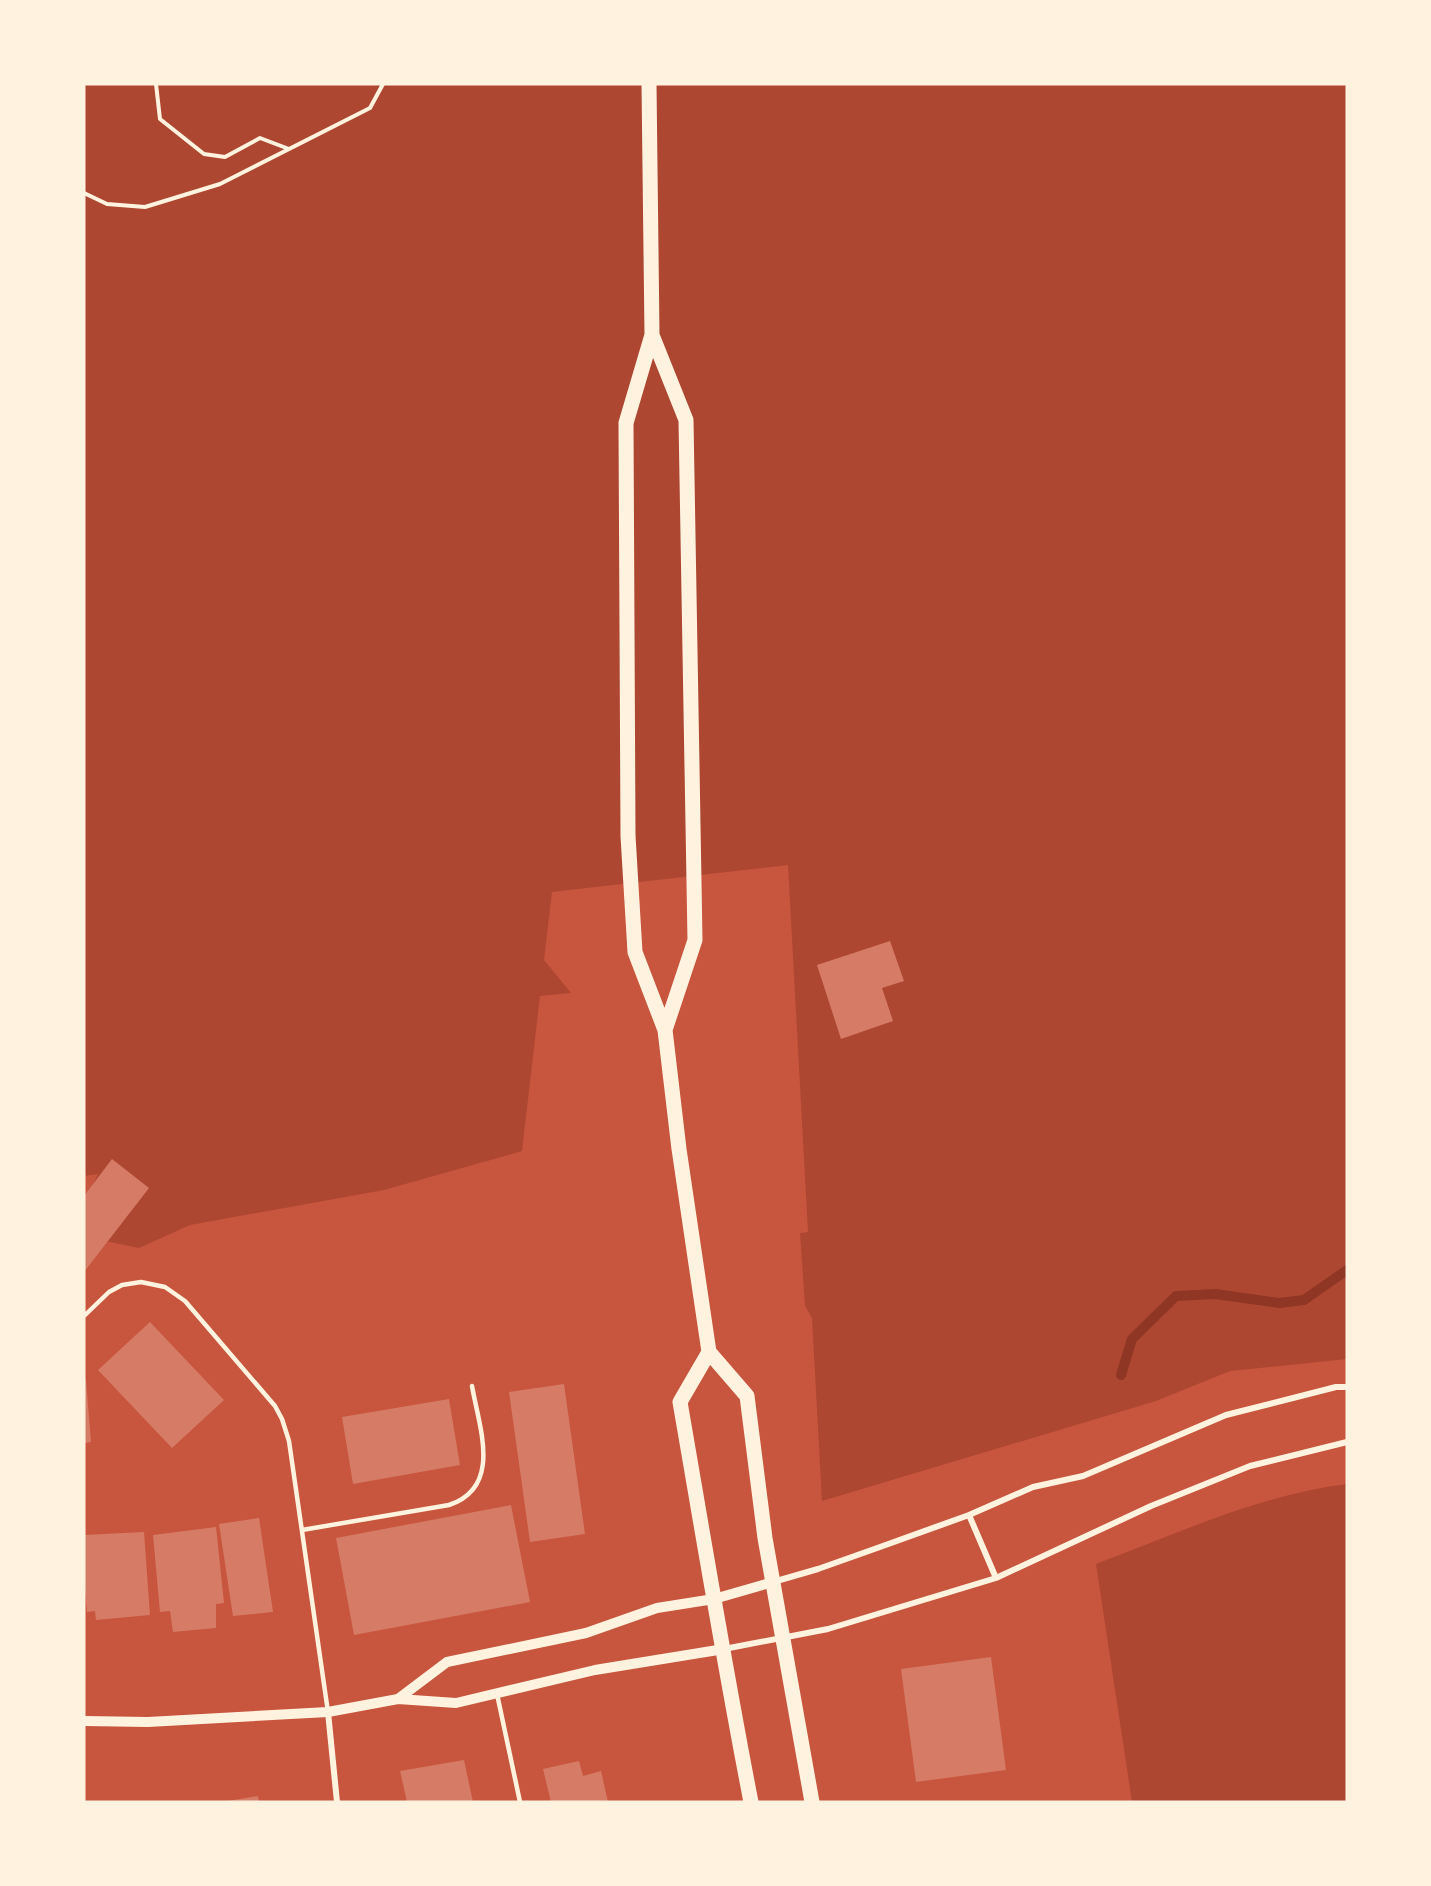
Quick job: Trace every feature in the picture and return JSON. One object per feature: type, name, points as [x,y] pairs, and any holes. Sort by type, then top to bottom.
[{"type":"main road","points":[[649,84],[652,334],[627,423],[628,836],[635,952],[665,1030],[710,1352],[747,1396],[782,1638],[813,1802]]},
{"type":"main road","points":[[652,334],[686,420],[695,940],[665,1030]]},
{"type":"main road","points":[[710,1352],[680,1402],[724,1649],[731,1701],[751,1802]]},
{"type":"street","points":[[398,1699],[447,1662],[586,1633],[657,1608],[714,1599],[818,1569],[969,1515],[1033,1487],[1083,1476],[1226,1415],[1336,1387],[1347,1387]]},
{"type":"street","points":[[84,1721],[148,1722],[328,1712],[398,1699],[456,1703],[595,1670],[828,1629],[996,1578],[1151,1506],[1250,1466],[1347,1442]]},
{"type":"street","points":[[969,1515],[996,1578]]},
{"type":"street","points":[[328,1712],[337,1802]]},
{"type":"lane","points":[[84,1316],[113,1289],[131,1282],[156,1283],[178,1294],[185,1301],[279,1412],[289,1441],[328,1712]]},
{"type":"lane","points":[[302,1530],[449,1505],[467,1496],[478,1483],[484,1464],[472,1386]]},
{"type":"lane","points":[[497,1694],[520,1802]]},
{"type":"path","points":[[156,84],[160,119],[204,154],[225,157],[260,138],[290,149]]},
{"type":"path","points":[[84,193],[107,204],[145,207],[220,184],[370,108],[383,84]]},
{"type":"shaded area","points":[[84,84],[1347,84],[1347,1359],[1230,1371],[1156,1401],[822,1501],[812,1318],[805,1306],[800,1233],[808,1232],[788,865],[552,892],[544,960],[571,993],[540,996],[522,1151],[384,1190],[190,1225],[139,1248],[100,1240],[84,1203],[98,1174],[84,1176]]},
{"type":"shaded area","points":[[1347,1484],[1347,1802],[1132,1802],[1096,1564],[1251,1506],[1283,1496]]},
{"type":"building","points":[[890,941],[904,981],[882,988],[893,1021],[841,1039],[817,965]]},
{"type":"building","points":[[112,1159],[149,1188],[84,1272],[84,1196]]},
{"type":"building","points":[[150,1322],[224,1400],[172,1448],[98,1370]]},
{"type":"building","points":[[84,1380],[86,1380],[91,1442],[84,1443]]},
{"type":"building","points":[[564,1384],[585,1534],[530,1542],[509,1392]]},
{"type":"building","points":[[449,1399],[460,1465],[353,1484],[342,1417]]},
{"type":"building","points":[[511,1505],[530,1602],[354,1635],[336,1538]]},
{"type":"building","points":[[259,1518],[273,1612],[233,1616],[219,1524]]},
{"type":"building","points":[[216,1527],[224,1603],[216,1604],[216,1628],[173,1632],[170,1611],[160,1612],[153,1535]]},
{"type":"building","points":[[144,1532],[150,1615],[96,1620],[95,1611],[87,1612],[84,1535]]},
{"type":"building","points":[[991,1657],[1006,1770],[916,1782],[901,1669]]},
{"type":"building","points":[[464,1760],[473,1802],[407,1802],[400,1771]]},
{"type":"building","points":[[579,1761],[583,1776],[601,1771],[608,1802],[551,1802],[543,1769]]},
{"type":"building","points":[[258,1796],[259,1802],[228,1802],[228,1801]]},
{"type":"waterway","points":[[1121,1375],[1132,1339],[1176,1296],[1215,1294],[1279,1303],[1304,1300],[1347,1270]]}]
